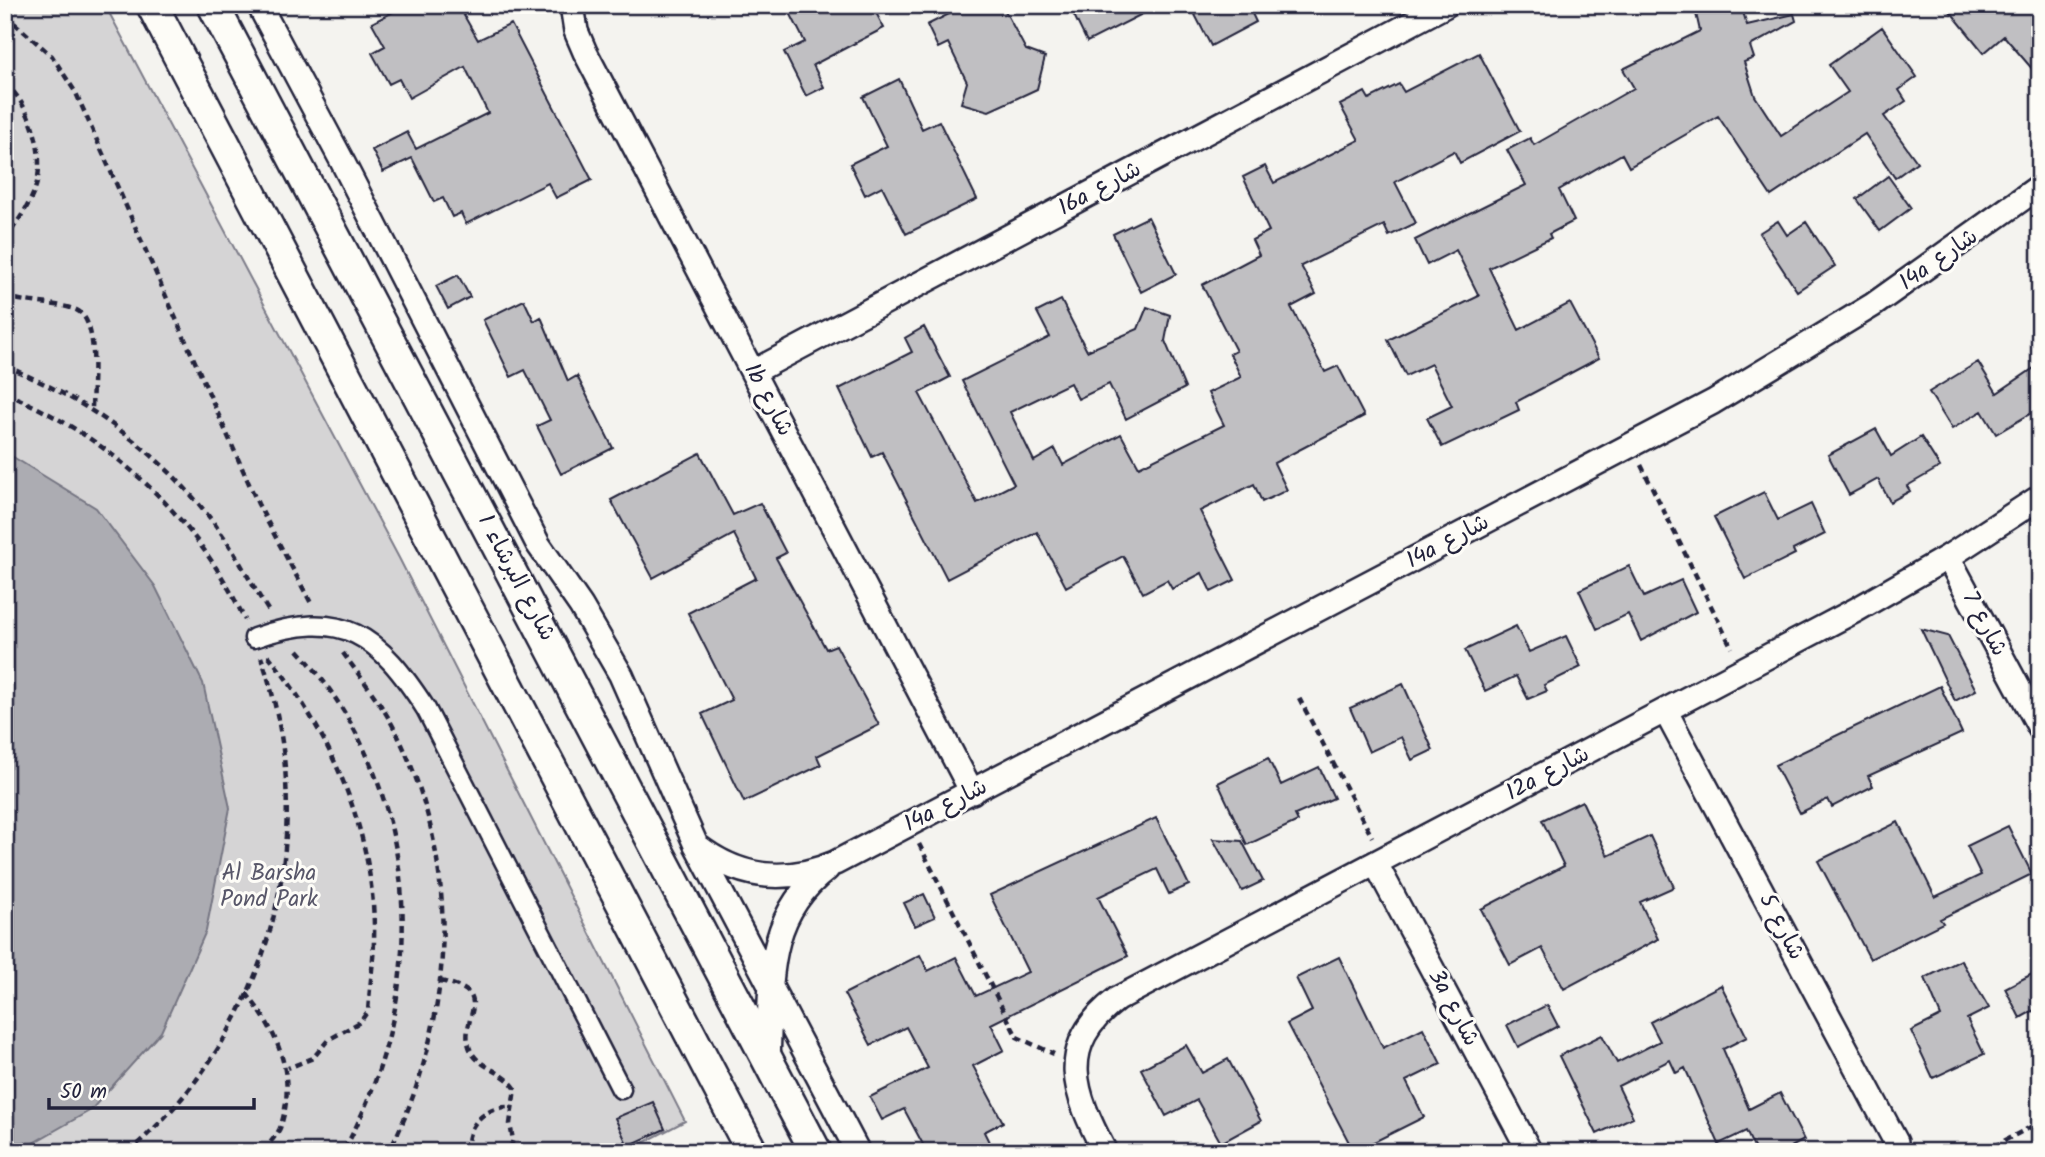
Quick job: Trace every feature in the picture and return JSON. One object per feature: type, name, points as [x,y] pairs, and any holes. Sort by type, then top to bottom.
[{"type":"street","points":[[152,5],[752,1152]]},
{"type":"street","name":"شارع البرشاء 1","points":[[213,5],[816,1152]]},
{"type":"street","points":[[259,5],[341,159],[533,536],[581,606],[621,675],[696,845],[858,1152]]},
{"type":"street","name":"1b شارع","points":[[572,5],[576,31],[585,52],[972,792]]},
{"type":"street","name":"16a شارع","points":[[753,372],[1446,5]]},
{"type":"street","name":"14a شارع","points":[[696,845],[732,868],[773,877],[805,873],[835,863],[1631,446],[1794,355],[1873,306],[2040,186]]},
{"type":"street","name":"12a شارع","points":[[1074,1063],[1085,1033],[1104,1008],[1117,999],[1743,671],[1948,556],[2040,497]]},
{"type":"street","name":"شارع 7","points":[[1948,556],[2040,728]]},
{"type":"street","points":[[254,638],[281,629],[324,626],[349,628],[370,642],[402,671],[426,709],[621,1089]]},
{"type":"street","name":"شارع 5","points":[[1666,712],[1896,1142]]},
{"type":"street","name":"3a شارع","points":[[1380,861],[1530,1152]]},
{"type":"street","name":"14a شارع","points":[[768,1060],[775,947],[781,927],[803,891],[835,863]]},
{"type":"street","points":[[1074,1063],[1078,1094],[1105,1152]]},
{"type":"path","points":[[5,15],[52,56],[76,93],[257,503],[324,626],[394,727],[422,794],[432,829],[442,901],[440,981],[436,1023],[424,1070],[389,1152]]},
{"type":"path","points":[[5,83],[28,114],[37,143],[38,178],[19,219],[5,240]]},
{"type":"path","points":[[5,296],[22,302],[78,310],[87,320],[93,339],[92,410]]},
{"type":"path","points":[[5,366],[46,383],[92,410],[152,456],[185,488],[214,523],[281,629],[333,696],[373,772],[393,835],[401,887],[402,975],[394,1024],[381,1071],[343,1152]]},
{"type":"path","points":[[5,393],[47,410],[93,438],[134,471],[200,547],[229,589],[254,638],[275,708],[287,786],[288,828],[276,913],[246,993],[205,1069],[179,1103],[128,1152]]},
{"type":"path","points":[[1631,446],[1743,671]]},
{"type":"path","points":[[254,638],[296,690],[329,745],[362,834],[374,925],[368,1011],[360,1022],[328,1040],[313,1058],[288,1068]]},
{"type":"path","points":[[1299,698],[1380,861]]},
{"type":"path","points":[[909,825],[1017,1037],[1074,1063]]},
{"type":"path","points":[[440,981],[460,985],[470,992],[474,1004],[468,1035],[470,1050],[479,1062],[501,1073],[511,1082],[516,1093],[510,1124],[513,1140],[509,1152]]},
{"type":"path","points":[[246,993],[265,1016],[288,1068],[281,1126],[262,1152]]},
{"type":"path","points":[[468,1152],[469,1133],[481,1116],[502,1107],[512,1107]]},
{"type":"path","points":[[1983,1152],[2040,1122]]},
{"type":"green space","name":"Al Barsha Pond Park","points":[[5,5],[105,5],[399,558],[685,1121],[626,1152],[5,1152]]},
{"type":"shaded area","points":[[5,452],[96,508],[155,586],[203,683],[230,808],[206,931],[161,1032],[91,1110],[17,1152],[5,1152]]},
{"type":"building","points":[[406,5],[458,5],[478,40],[511,24],[592,180],[556,198],[548,183],[466,224],[461,213],[452,217],[443,198],[434,202],[412,158],[383,172],[372,150],[407,132],[416,149],[488,113],[465,67],[409,98],[399,79],[389,84],[372,53],[385,46],[372,23]]},
{"type":"building","points":[[786,5],[872,5],[884,28],[813,65],[824,87],[806,96],[784,52],[805,42]]},
{"type":"building","points":[[967,5],[1002,5],[1026,50],[1045,57],[1037,89],[989,111],[961,103],[967,82],[948,43],[938,48],[927,25]]},
{"type":"building","points":[[1069,5],[1160,5],[1087,42]]},
{"type":"building","points":[[1190,5],[1248,5],[1256,22],[1211,46]]},
{"type":"building","points":[[1694,5],[1741,5],[1747,25],[1794,14],[1796,21],[1750,46],[1754,58],[1744,62],[1755,96],[1781,136],[1848,92],[1829,65],[1882,27],[1917,77],[1899,90],[1906,101],[1884,116],[1917,162],[1895,178],[1865,134],[1771,196],[1718,116],[1629,167],[1622,154],[1559,190],[1574,221],[1549,234],[1551,238],[1489,268],[1519,330],[1570,303],[1599,358],[1516,402],[1519,410],[1442,447],[1427,418],[1452,406],[1431,364],[1406,376],[1388,340],[1479,296],[1456,250],[1427,265],[1415,240],[1526,185],[1507,150],[1530,138],[1534,145],[1634,88],[1623,69],[1700,31]]},
{"type":"building","points":[[1945,5],[2040,5],[2040,78],[2004,36],[1984,53]]},
{"type":"building","points":[[1479,53],[1520,131],[1460,163],[1454,151],[1395,182],[1416,223],[1389,236],[1384,225],[1301,266],[1316,294],[1291,307],[1325,372],[1338,366],[1364,416],[1274,463],[1287,490],[1262,502],[1254,484],[1200,511],[1235,580],[1211,592],[1202,573],[1172,589],[1167,580],[1143,593],[1123,556],[1066,587],[1037,532],[947,579],[882,452],[872,457],[839,389],[912,352],[905,338],[924,327],[950,377],[919,393],[977,503],[1014,484],[962,381],[1050,337],[1037,312],[1061,300],[1087,351],[1138,329],[1147,307],[1170,315],[1165,341],[1185,388],[1126,419],[1109,384],[1078,399],[1070,383],[1010,412],[1034,461],[1055,449],[1063,465],[1121,434],[1139,467],[1224,425],[1208,393],[1241,377],[1230,354],[1236,351],[1202,285],[1259,255],[1252,240],[1269,231],[1243,177],[1265,166],[1274,183],[1359,140],[1340,105],[1365,92],[1369,99],[1399,84],[1404,92]]},
{"type":"building","points":[[899,79],[922,129],[939,121],[977,199],[906,234],[882,186],[865,195],[850,164],[887,146],[863,97]]},
{"type":"building","points":[[1888,176],[1911,208],[1880,231],[1857,199]]},
{"type":"building","points":[[1148,217],[1176,274],[1141,292],[1113,234]]},
{"type":"building","points":[[1778,221],[1787,235],[1806,222],[1835,266],[1797,291],[1759,233]]},
{"type":"building","points":[[458,275],[470,297],[448,309],[436,286]]},
{"type":"building","points":[[524,300],[534,321],[541,317],[568,381],[577,376],[613,448],[561,474],[537,426],[550,420],[525,370],[511,377],[483,320]]},
{"type":"building","points":[[1978,362],[1997,393],[2040,364],[2040,408],[1996,434],[1982,411],[1952,429],[1929,392]]},
{"type":"building","points":[[1876,429],[1891,456],[1921,437],[1940,467],[1907,486],[1910,491],[1890,502],[1878,479],[1849,495],[1828,455]]},
{"type":"building","points":[[700,453],[733,515],[760,503],[786,553],[776,558],[826,649],[836,645],[879,725],[817,756],[821,765],[744,802],[702,714],[732,700],[688,613],[756,578],[734,534],[653,578],[611,500]]},
{"type":"building","points":[[1764,492],[1778,520],[1811,504],[1825,534],[1793,550],[1795,554],[1745,579],[1714,517]]},
{"type":"building","points":[[1629,566],[1644,597],[1681,580],[1696,612],[1641,641],[1628,614],[1597,629],[1579,590]]},
{"type":"building","points":[[1516,626],[1529,652],[1566,636],[1581,667],[1544,685],[1547,691],[1528,699],[1516,676],[1485,691],[1465,650]]},
{"type":"building","points":[[1921,629],[1948,636],[1976,690],[1955,701]]},
{"type":"building","points":[[1403,684],[1433,750],[1412,760],[1401,737],[1369,752],[1350,708]]},
{"type":"building","points":[[1940,686],[1962,733],[1868,776],[1873,786],[1832,807],[1828,799],[1800,813],[1775,765]]},
{"type":"building","points":[[1268,758],[1281,785],[1319,767],[1334,798],[1295,815],[1298,821],[1247,845],[1218,783]]},
{"type":"building","points":[[1582,801],[1608,856],[1650,836],[1674,887],[1640,902],[1658,939],[1564,989],[1542,948],[1510,965],[1481,909],[1564,866],[1542,820]]},
{"type":"building","points":[[1156,818],[1189,885],[1169,894],[1157,869],[1098,897],[1128,956],[991,1024],[1004,1050],[973,1066],[1003,1122],[984,1132],[994,1152],[927,1152],[904,1109],[882,1120],[870,1097],[928,1068],[906,1027],[871,1045],[844,994],[920,955],[928,971],[956,957],[976,996],[1028,972],[990,895]]},
{"type":"building","points":[[1898,822],[1935,897],[1981,875],[1967,846],[2008,826],[2032,874],[1940,919],[1943,923],[1870,959],[1818,861]]},
{"type":"building","points":[[1213,839],[1242,841],[1263,881],[1242,891]]},
{"type":"building","points":[[924,894],[935,917],[915,926],[904,903]]},
{"type":"building","points":[[1339,957],[1383,1048],[1423,1028],[1441,1064],[1406,1081],[1424,1117],[1354,1152],[1287,1024],[1312,1011],[1296,978]]},
{"type":"building","points":[[1961,960],[1989,1008],[1967,1019],[1984,1054],[1933,1078],[1911,1031],[1941,1016],[1925,978]]},
{"type":"building","points":[[2040,970],[2040,1007],[2020,1018],[2005,988]]},
{"type":"building","points":[[1721,985],[1747,1037],[1723,1049],[1749,1109],[1780,1093],[1804,1140],[1782,1152],[1756,1152],[1746,1131],[1719,1144],[1685,1068],[1676,1073],[1670,1060],[1618,1086],[1633,1117],[1597,1134],[1559,1056],[1602,1035],[1617,1063],[1660,1041],[1650,1022]]},
{"type":"building","points":[[1547,1005],[1558,1026],[1518,1047],[1507,1025]]},
{"type":"building","points":[[1186,1045],[1202,1073],[1228,1059],[1261,1121],[1221,1143],[1197,1100],[1166,1116],[1141,1069]]},
{"type":"building","points":[[653,1102],[665,1129],[628,1146],[615,1118]]}]
